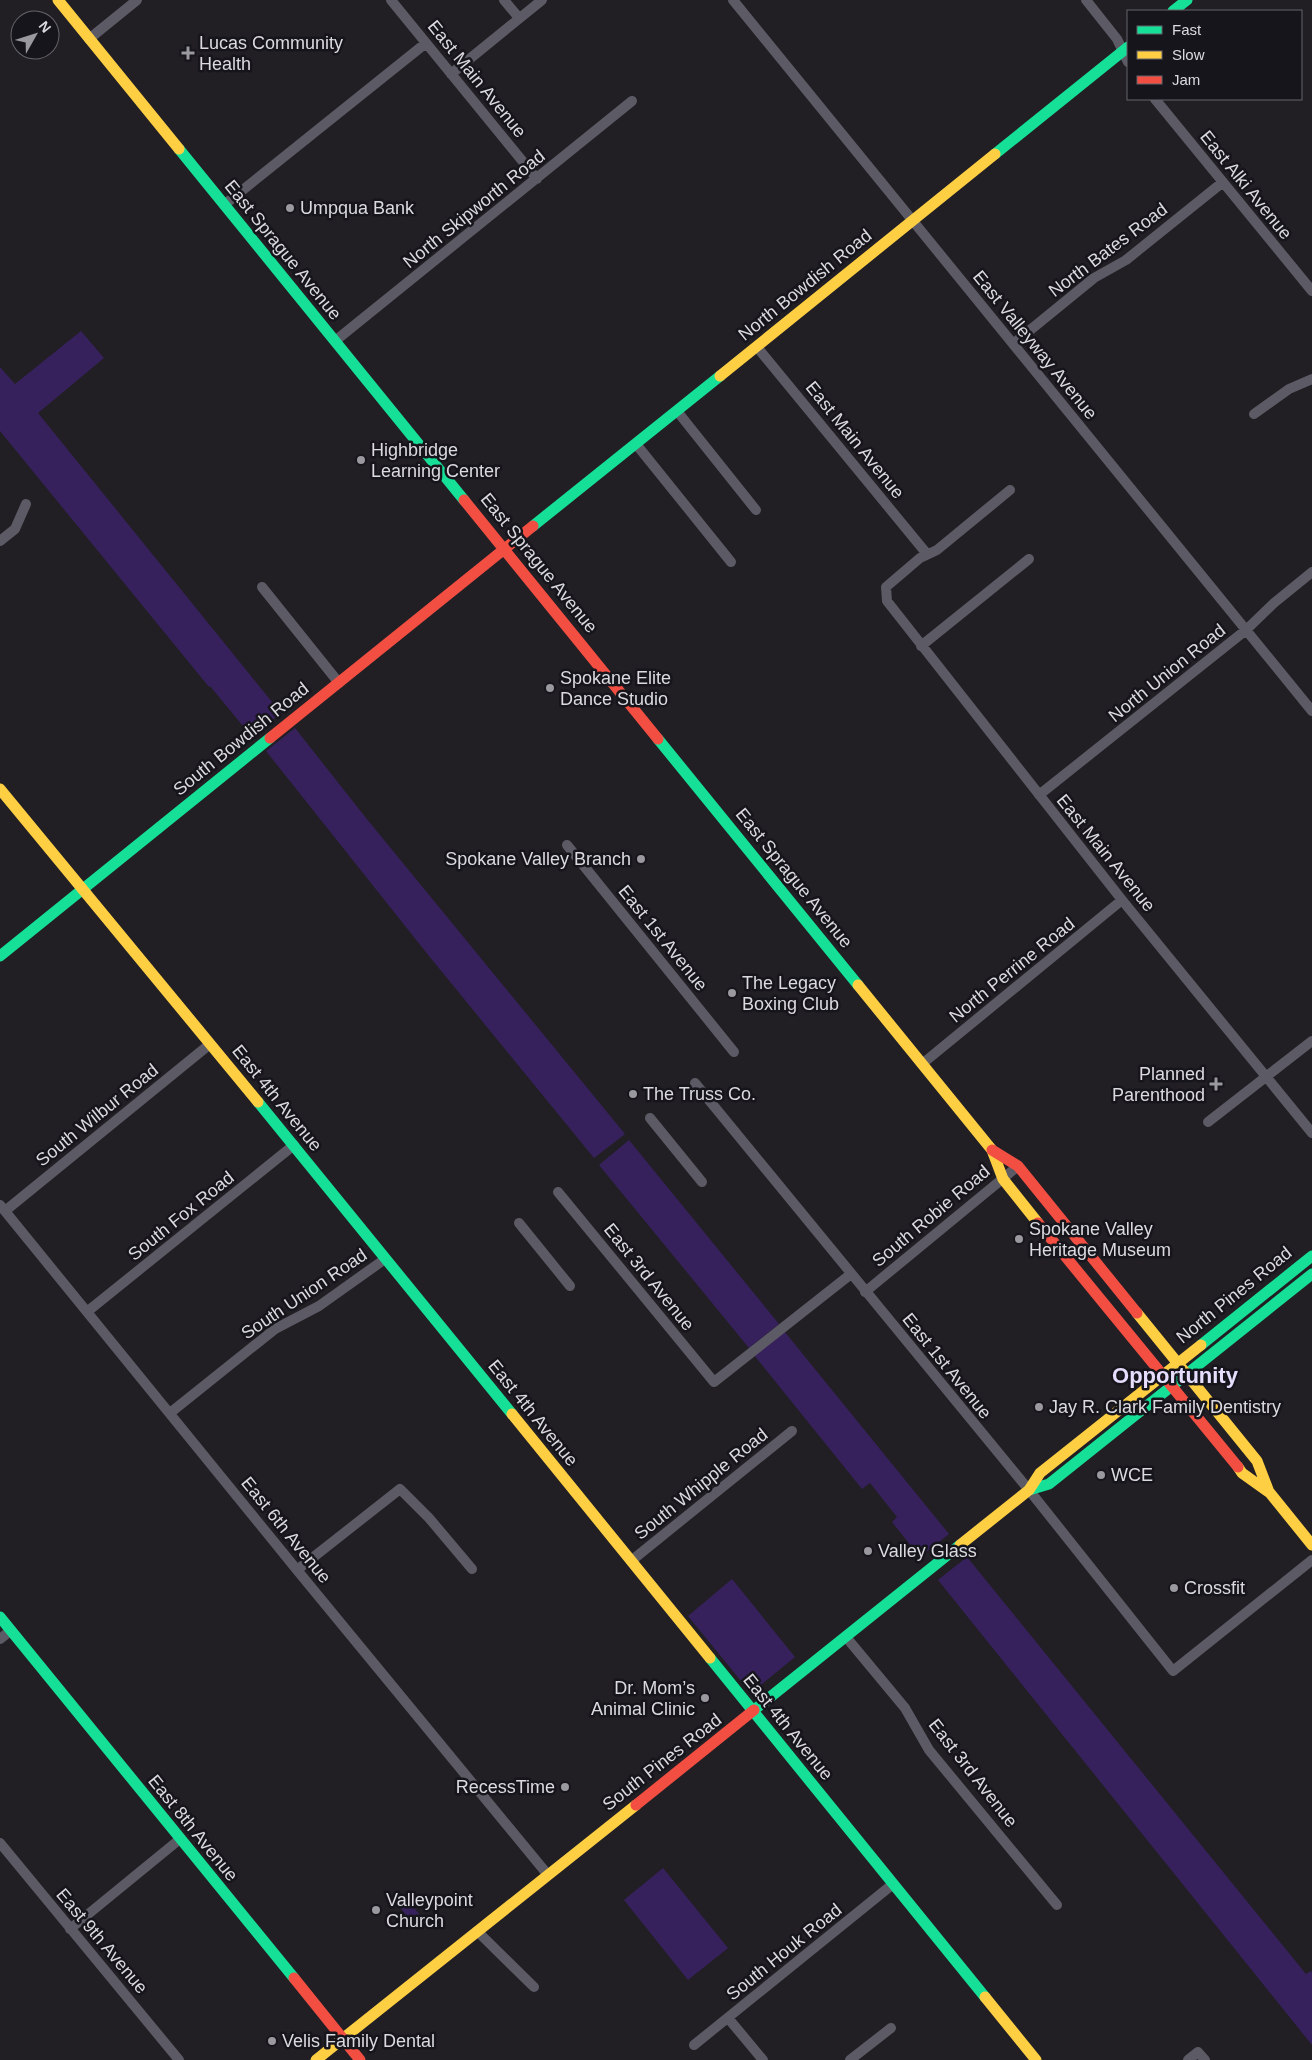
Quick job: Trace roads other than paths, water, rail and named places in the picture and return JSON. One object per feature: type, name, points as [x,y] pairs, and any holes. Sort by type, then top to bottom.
[{"type":"main road","name":"East Sprague Avenue","points":[[58,0],[992,1150],[1018,1166],[1179,1362],[1257,1461],[1270,1494]]},
{"type":"main road","points":[[1174,10],[1187,0]]},
{"type":"main road","name":"North Bowdish Road","points":[[504,549],[912,221],[1127,53]]},
{"type":"main road","name":"South Bowdish Road","points":[[0,956],[504,549]]},
{"type":"main road","name":"East 4th Avenue","points":[[0,789],[294,1145],[1036,2060]]},
{"type":"main road","name":"East Sprague Avenue","points":[[992,1150],[1002,1179],[1242,1473],[1270,1494],[1312,1545]]},
{"type":"main road","name":"North Pines Road","points":[[1179,1362],[1312,1256]]},
{"type":"main road","name":"North Pines Road","points":[[1188,1374],[1310,1278]]},
{"type":"main road","name":"South Pines Road","points":[[316,2060],[1029,1490],[1040,1473],[1179,1362]]},
{"type":"main road","name":"South Pines Road","points":[[1029,1490],[1049,1484],[1188,1374]]},
{"type":"main road","name":"East 8th Avenue","points":[[0,1617],[360,2060]]},
{"type":"street","points":[[89,39],[137,0]]},
{"type":"street","name":"East Main Avenue","points":[[391,0],[537,179]]},
{"type":"street","points":[[504,0],[519,18]]},
{"type":"street","points":[[451,74],[542,0]]},
{"type":"street","name":"East Valleyway Avenue","points":[[734,0],[1312,711]]},
{"type":"street","points":[[1086,0],[1127,53]]},
{"type":"street","points":[[224,205],[426,43]]},
{"type":"street","name":"East Alki Avenue","points":[[1156,100],[1312,291]]},
{"type":"street","name":"North Skipworth Road","points":[[335,342],[632,101]]},
{"type":"street","name":"North Bates Road","points":[[1013,344],[1094,278],[1132,255],[1223,182]]},
{"type":"street","name":"East Main Avenue","points":[[757,347],[928,554],[886,587],[887,601],[1122,900],[1312,1133]]},
{"type":"street","points":[[1254,414],[1289,389],[1312,379]]},
{"type":"street","points":[[677,410],[756,510]]},
{"type":"street","points":[[636,444],[731,562]]},
{"type":"street","points":[[928,554],[937,550],[1010,490]]},
{"type":"street","points":[[0,541],[15,529],[26,504]]},
{"type":"street","points":[[921,646],[1029,559]]},
{"type":"street","name":"North Union Road","points":[[1039,795],[1246,630],[1274,603],[1312,572]]},
{"type":"street","points":[[262,587],[339,683]]},
{"type":"street","name":"East 1st Avenue","points":[[568,845],[734,1052]]},
{"type":"street","name":"North Perrine Road","points":[[922,1064],[1122,900]]},
{"type":"street","points":[[1208,1122],[1312,1041]]},
{"type":"street","name":"South Wilbur Road","points":[[2,1208],[210,1044]]},
{"type":"street","name":"East 1st Avenue","points":[[695,1083],[1029,1490],[1173,1671],[1312,1560]]},
{"type":"street","points":[[650,1118],[702,1182]]},
{"type":"street","name":"South Fox Road","points":[[88,1311],[294,1145]]},
{"type":"street","name":"South Robie Road","points":[[865,1292],[1018,1166]]},
{"type":"street","name":"East 3rd Avenue","points":[[558,1192],[714,1382]]},
{"type":"street","name":"East 6th Avenue","points":[[2,1208],[548,1875]]},
{"type":"street","points":[[519,1223],[570,1286]]},
{"type":"street","name":"South Union Road","points":[[170,1413],[275,1329],[319,1306],[385,1258]]},
{"type":"street","name":"South Robie Road","points":[[714,1382],[851,1274]]},
{"type":"street","name":"South Whipple Road","points":[[631,1561],[792,1432]]},
{"type":"street","points":[[297,1570],[400,1489],[430,1518],[472,1568]]},
{"type":"street","points":[[0,1639],[10,1631]]},
{"type":"street","name":"East 3rd Avenue","points":[[846,1637],[905,1708],[929,1750],[1057,1905]]},
{"type":"street","points":[[70,1929],[180,1839]]},
{"type":"street","name":"East 9th Avenue","points":[[0,1843],[180,2060]]},
{"type":"street","name":"South Houk Road","points":[[694,2045],[893,1884]]},
{"type":"street","points":[[477,1931],[534,1987]]},
{"type":"street","points":[[728,2018],[762,2060]]},
{"type":"street","points":[[850,2060],[891,2028]]},
{"type":"street","points":[[1188,2060],[1202,2056]]},
{"type":"place","name":"Lucas Community Health","points":[[188,53]]},
{"type":"place","name":"Umpqua Bank","points":[[290,208]]},
{"type":"place","name":"Highbridge Learning Center","points":[[361,460]]},
{"type":"place","name":"Spokane Elite Dance Studio","points":[[550,688]]},
{"type":"place","name":"Spokane Valley Branch","points":[[641,859]]},
{"type":"place","name":"The Legacy Boxing Club","points":[[732,993]]},
{"type":"place","name":"Planned Parenthood","points":[[1216,1084]]},
{"type":"place","name":"The Truss Co.","points":[[633,1094]]},
{"type":"place","name":"Spokane Valley Heritage Museum","points":[[1019,1239]]},
{"type":"place","name":"Jay R. Clark Family Dentistry","points":[[1039,1407]]},
{"type":"place","name":"WCE","points":[[1101,1475]]},
{"type":"place","name":"Valley Glass","points":[[868,1551]]},
{"type":"place","name":"Crossfit","points":[[1174,1588]]},
{"type":"place","name":"Dr. Mom’s Animal Clinic","points":[[705,1698]]},
{"type":"place","name":"RecessTime","points":[[565,1787]]},
{"type":"place","name":"Valleypoint Church","points":[[376,1910]]},
{"type":"place","name":"Velis Family Dental","points":[[272,2041]]},
{"type":"district","name":"Opportunity","points":[[1175,1375]]}]
